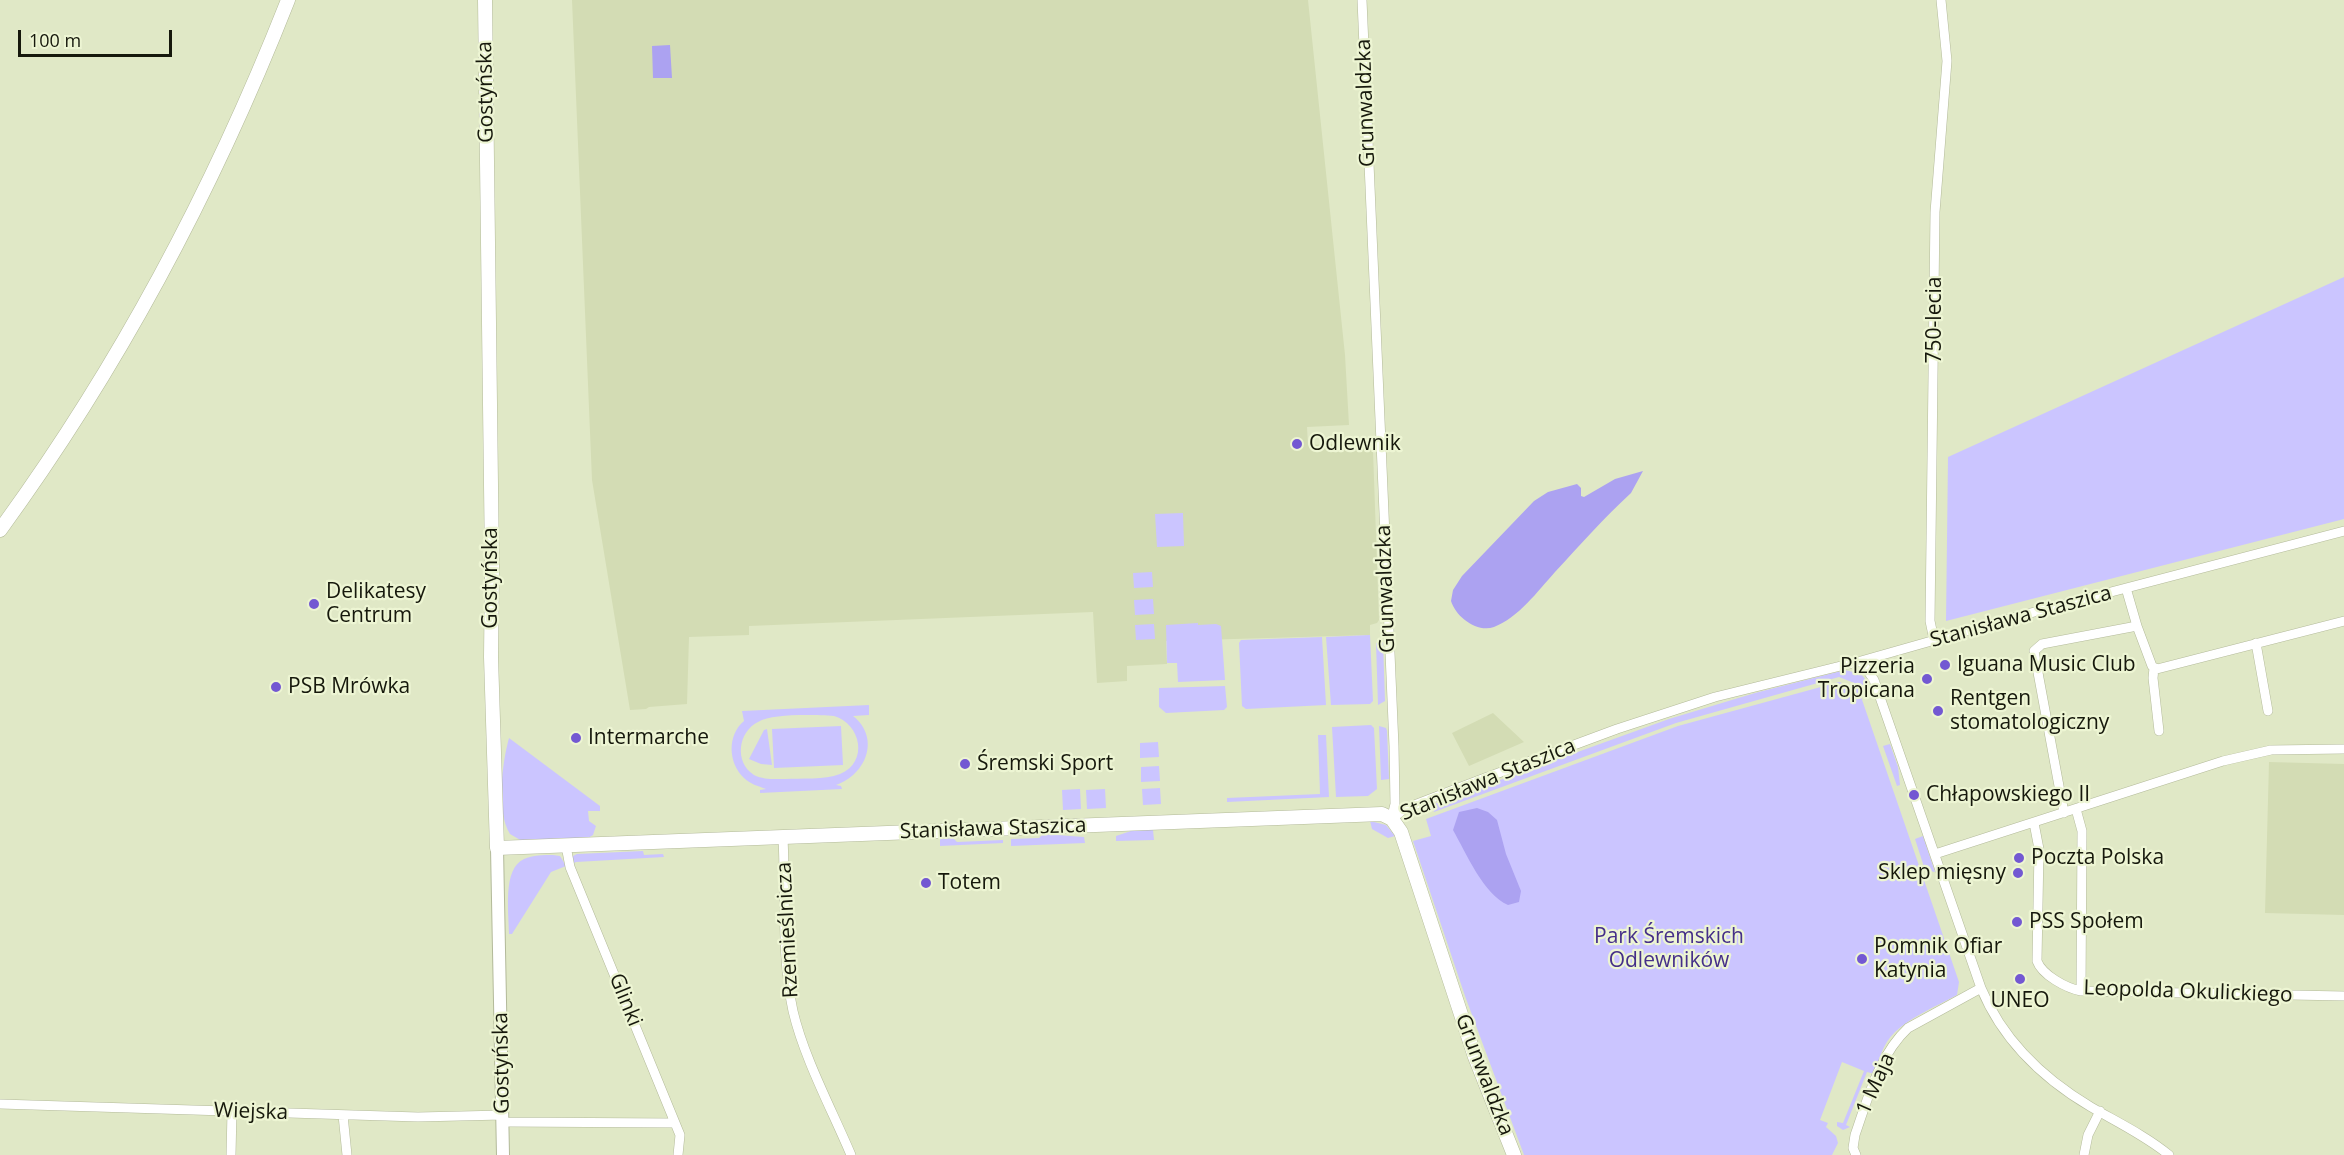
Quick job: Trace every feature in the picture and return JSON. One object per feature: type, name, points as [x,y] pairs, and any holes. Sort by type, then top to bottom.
[{"type":"main road","points":[[0,530],[77,418],[164,271],[229,141],[288,0]]},
{"type":"main road","name":"Gostyńska","points":[[485,0],[492,531],[491,657],[497,848]]},
{"type":"main road","name":"Stanisława Staszica","points":[[497,848],[1371,813],[1382,814],[1392,819]]},
{"type":"main road","name":"Grunwaldzka","points":[[1392,819],[1399,827],[1403,837],[1474,1057],[1514,1155]]},
{"type":"street","name":"Grunwaldzka","points":[[1362,0],[1394,756],[1395,804],[1392,819]]},
{"type":"street","name":"750-lecia","points":[[1934,640],[1930,621],[1935,212],[1947,61],[1941,0]]},
{"type":"street","name":"Stanisława Staszica","points":[[1392,819],[1404,809],[1652,717],[1760,684],[1861,661],[2344,531]]},
{"type":"street","points":[[2126,588],[2154,668],[2159,731]]},
{"type":"street","points":[[2154,668],[2166,667],[2344,621]]},
{"type":"street","points":[[2064,813],[2034,651],[2042,644],[2138,626]]},
{"type":"street","points":[[2256,642],[2268,711]]},
{"type":"street","points":[[1861,661],[1874,681],[1981,988],[1998,1022],[2028,1061],[2056,1084],[2169,1155]]},
{"type":"street","points":[[1935,854],[2167,778],[2255,753],[2291,748],[2344,749]]},
{"type":"street","points":[[2076,809],[2082,831],[2081,991]]},
{"type":"street","name":"Leopolda Okulickiego","points":[[2034,823],[2039,849],[2038,964],[2046,973],[2072,988],[2081,991],[2344,996]]},
{"type":"street","name":"Rzemieślnicza","points":[[783,838],[789,982],[793,1011],[801,1039],[851,1155]]},
{"type":"street","name":"Glinki","points":[[566,846],[570,867],[681,1138],[678,1155]]},
{"type":"street","name":"Gostyńska","points":[[497,848],[503,1155]]},
{"type":"street","name":"1 Maja","points":[[1856,1155],[1853,1148],[1855,1135],[1887,1054],[1900,1036],[1908,1028],[1981,988]]},
{"type":"street","name":"Wiejska","points":[[0,1104],[674,1123]]},
{"type":"street","points":[[231,1155],[232,1111]]},
{"type":"street","points":[[2084,1155],[2088,1135],[2100,1112]]},
{"type":"street","points":[[343,1114],[347,1155]]},
{"type":"shaded area","points":[[572,0],[1308,0],[1345,355],[1349,425],[1307,427],[1308,445],[1363,443],[1373,451],[1379,620],[1370,625],[1370,635],[1166,641],[1167,664],[1127,666],[1127,681],[1097,683],[1093,612],[749,626],[749,635],[689,637],[687,704],[630,710],[592,480]]},
{"type":"shaded area","points":[[670,45],[672,78],[653,78],[652,46]]},
{"type":"shaded area","points":[[1643,471],[1631,493],[1511,617],[1494,627],[1481,628],[1474,626],[1457,613],[1451,601],[1453,590],[1462,576],[1534,501],[1548,492],[1577,484],[1581,488],[1581,496],[1584,497],[1615,479]]},
{"type":"shaded area","points":[[1493,713],[1524,742],[1469,766],[1452,733]]},
{"type":"shaded area","points":[[2269,762],[2344,764],[2344,915],[2265,913]]},
{"type":"shaded area","points":[[1477,808],[1488,812],[1497,820],[1506,854],[1521,891],[1519,902],[1508,905],[1491,892],[1476,872],[1453,830],[1459,812]]},
{"type":"green space","points":[[2344,277],[2344,519],[1946,621],[1948,457]]},
{"type":"green space","points":[[1183,513],[1184,546],[1157,547],[1155,514]]},
{"type":"green space","points":[[1152,572],[1153,587],[1134,588],[1133,573]]},
{"type":"green space","points":[[1153,599],[1154,614],[1135,615],[1134,600]]},
{"type":"green space","points":[[1198,623],[1198,625],[1221,626],[1225,680],[1178,682],[1177,663],[1167,663],[1166,625]]},
{"type":"green space","points":[[1154,624],[1155,639],[1136,640],[1135,625]]},
{"type":"green space","points":[[1370,635],[1373,701],[1370,704],[1331,705],[1326,637]]},
{"type":"green space","points":[[1322,637],[1326,705],[1246,709],[1242,706],[1239,643],[1241,640]]},
{"type":"green space","points":[[1383,642],[1385,701],[1378,705],[1376,643]]},
{"type":"green space","points":[[1845,670],[1861,674],[1869,684],[1862,686],[1839,677],[1676,723],[1434,812],[1431,805],[1669,719],[1755,693]]},
{"type":"green space","name":"Park Śremskich Odlewników","points":[[1839,682],[1858,688],[1959,982],[1957,995],[1909,1021],[1891,1036],[1874,1074],[1867,1072],[1846,1125],[1850,1127],[1843,1130],[1837,1126],[1837,1122],[1843,1123],[1864,1071],[1842,1062],[1820,1120],[1828,1123],[1826,1127],[1836,1136],[1838,1143],[1832,1155],[1524,1155],[1465,996],[1413,841],[1431,836],[1426,819],[1678,726]]},
{"type":"green space","points":[[1225,686],[1227,707],[1224,710],[1166,713],[1159,707],[1159,688]]},
{"type":"green space","points":[[869,705],[869,715],[853,716],[862,725],[868,745],[862,765],[846,780],[836,785],[841,786],[842,789],[760,793],[760,790],[766,789],[744,778],[732,757],[732,741],[738,727],[744,721],[742,711]],"holes":[[[795,715],[834,716],[843,720],[855,735],[858,752],[855,761],[840,774],[820,778],[766,778],[754,775],[743,763],[741,755],[743,740],[746,733],[758,722],[774,717]]]},
{"type":"green space","points":[[1371,725],[1374,728],[1377,789],[1368,796],[1336,797],[1332,727]]},
{"type":"green space","points":[[841,726],[843,765],[774,768],[772,729]]},
{"type":"green space","points":[[1379,726],[1386,728],[1387,731],[1389,779],[1381,780]]},
{"type":"green space","points":[[767,729],[772,765],[761,764],[749,759],[764,730]]},
{"type":"green space","points":[[1318,735],[1326,735],[1329,797],[1227,802],[1227,798],[1320,794]]},
{"type":"green space","points":[[509,738],[600,806],[600,811],[588,811],[589,821],[596,826],[593,835],[588,838],[522,841],[510,834],[503,813],[502,801],[504,760]]},
{"type":"green space","points":[[1158,742],[1159,757],[1140,758],[1140,743]]},
{"type":"green space","points":[[1890,744],[1898,767],[1900,785],[1897,786],[1883,746]]},
{"type":"green space","points":[[1159,766],[1160,781],[1141,782],[1141,767]]},
{"type":"green space","points":[[1160,788],[1161,804],[1143,805],[1142,789]]},
{"type":"green space","points":[[1080,789],[1081,809],[1063,810],[1062,790]]},
{"type":"green space","points":[[1105,789],[1106,808],[1087,809],[1086,790]]},
{"type":"green space","points":[[1370,821],[1386,825],[1395,836],[1388,838],[1372,829]]},
{"type":"green space","points":[[1134,830],[1153,830],[1154,840],[1116,841],[1116,836]]},
{"type":"green space","points":[[1043,834],[1084,837],[1085,843],[1011,846],[1011,839],[1039,838]]},
{"type":"green space","points":[[1923,836],[1935,872],[1925,870],[1915,839]]},
{"type":"green space","points":[[953,838],[957,842],[1003,840],[1003,843],[940,846],[940,839]]},
{"type":"green space","points":[[643,851],[644,855],[663,854],[664,857],[572,864],[573,856],[577,854]]},
{"type":"green space","points":[[560,856],[566,866],[551,872],[512,934],[509,934],[508,892],[512,872],[524,859]]},
{"type":"place","name":"Odlewnik","points":[[1297,444]]},
{"type":"place","name":"Delikatesy Centrum","points":[[314,604]]},
{"type":"place","name":"Iguana Music Club","points":[[1945,665]]},
{"type":"place","name":"Pizzeria Tropicana","points":[[1927,679]]},
{"type":"place","name":"PSB Mrówka","points":[[276,687]]},
{"type":"place","name":"Rentgen stomatologiczny","points":[[1938,711]]},
{"type":"place","name":"Intermarche","points":[[576,738]]},
{"type":"place","name":"Śremski Sport","points":[[965,764]]},
{"type":"place","name":"Chłapowskiego II","points":[[1914,795]]},
{"type":"place","name":"Poczta Polska","points":[[2019,858]]},
{"type":"place","name":"Sklep mięsny","points":[[2018,873]]},
{"type":"place","name":"Totem","points":[[926,883]]},
{"type":"place","name":"PSS Społem","points":[[2017,922]]},
{"type":"place","name":"Pomnik Ofiar Katynia","points":[[1862,959]]},
{"type":"place","name":"UNEO","points":[[2020,979]]}]
